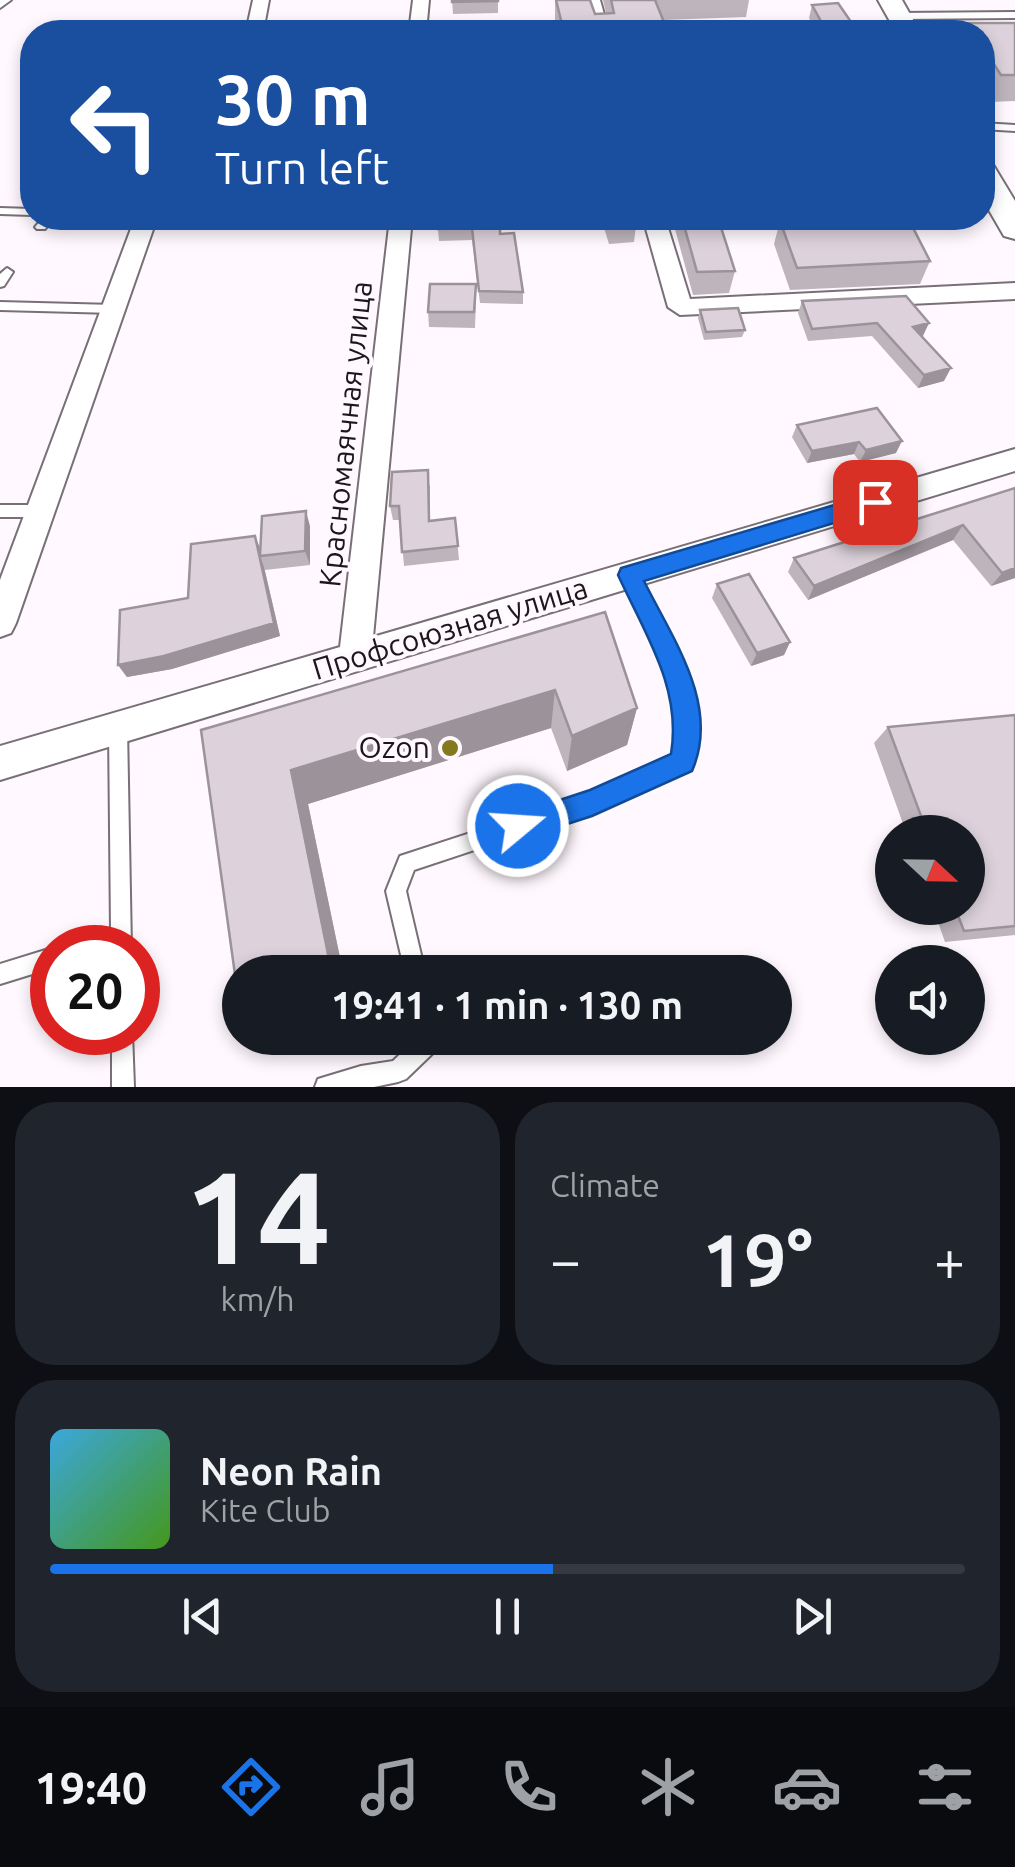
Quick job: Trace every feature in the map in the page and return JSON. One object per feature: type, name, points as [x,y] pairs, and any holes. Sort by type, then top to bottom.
[{"type":"main road","points":[[995,193],[1015,229]]},
{"type":"street","points":[[0,624],[142,230]]},
{"type":"street","name":"Красномаячная улица","points":[[355,657],[400,230]]},
{"type":"street","points":[[658,230],[680,307],[1015,291]]},
{"type":"street","name":"Профсоюзная улица","points":[[0,763],[1015,460]]},
{"type":"lane","points":[[899,16],[1015,14]]},
{"type":"lane","points":[[0,306],[114,309]]},
{"type":"lane","points":[[0,511],[42,511]]},
{"type":"lane","points":[[411,955],[396,891],[406,863],[592,802],[683,762],[688,725],[683,686],[629,575]]},
{"type":"lane","points":[[118,727],[121,925]]},
{"type":"lane","points":[[0,974],[30,965]]},
{"type":"lane","points":[[122,1055],[122,1087]]},
{"type":"lane","points":[[326,1087],[362,1082],[398,1070],[416,1055]]},
{"type":"building","points":[[498,0],[498,1],[452,2]]},
{"type":"building","points":[[556,0],[590,0],[595,14],[614,13],[611,0],[655,0],[663,20],[561,20]]},
{"type":"building","points":[[838,3],[850,20],[820,20],[812,5]]},
{"type":"building","points":[[995,23],[1015,23],[1015,75],[1001,75],[995,66]]},
{"type":"building","points":[[472,230],[514,233],[523,292],[479,291]]},
{"type":"building","points":[[685,230],[722,230],[735,271],[697,272]]},
{"type":"building","points":[[783,230],[914,230],[930,261],[797,268]]},
{"type":"building","points":[[430,284],[476,284],[474,312],[428,312]]},
{"type":"building","points":[[906,296],[929,323],[913,327],[951,368],[924,375],[877,323],[812,329],[802,301]]},
{"type":"building","points":[[738,308],[745,330],[706,332],[700,310]]},
{"type":"building","points":[[877,408],[902,441],[866,450],[859,442],[812,451],[797,425]]},
{"type":"building","points":[[428,470],[429,521],[455,518],[458,546],[402,552],[399,506],[390,506],[392,472]]},
{"type":"building","points":[[1015,488],[1015,568],[1002,573],[963,525],[814,586],[794,558]]},
{"type":"building","points":[[306,511],[305,551],[260,556],[262,516]]},
{"type":"building","points":[[255,536],[274,623],[164,656],[118,665],[120,610],[188,598],[191,544]]},
{"type":"building","points":[[749,574],[790,642],[757,653],[717,584]]},
{"type":"building","points":[[605,612],[637,708],[572,736],[555,690],[291,770],[328,955],[232,955],[201,730]]},
{"type":"building","points":[[1015,715],[1015,926],[964,931],[962,925],[985,925],[985,815],[921,815],[888,727]]},
{"type":"place","name":"Ozon","points":[[450,748]]},
{"type":"route","points":[[518,826],[592,802],[683,762],[688,725],[683,686],[629,575],[875,502]]}]
